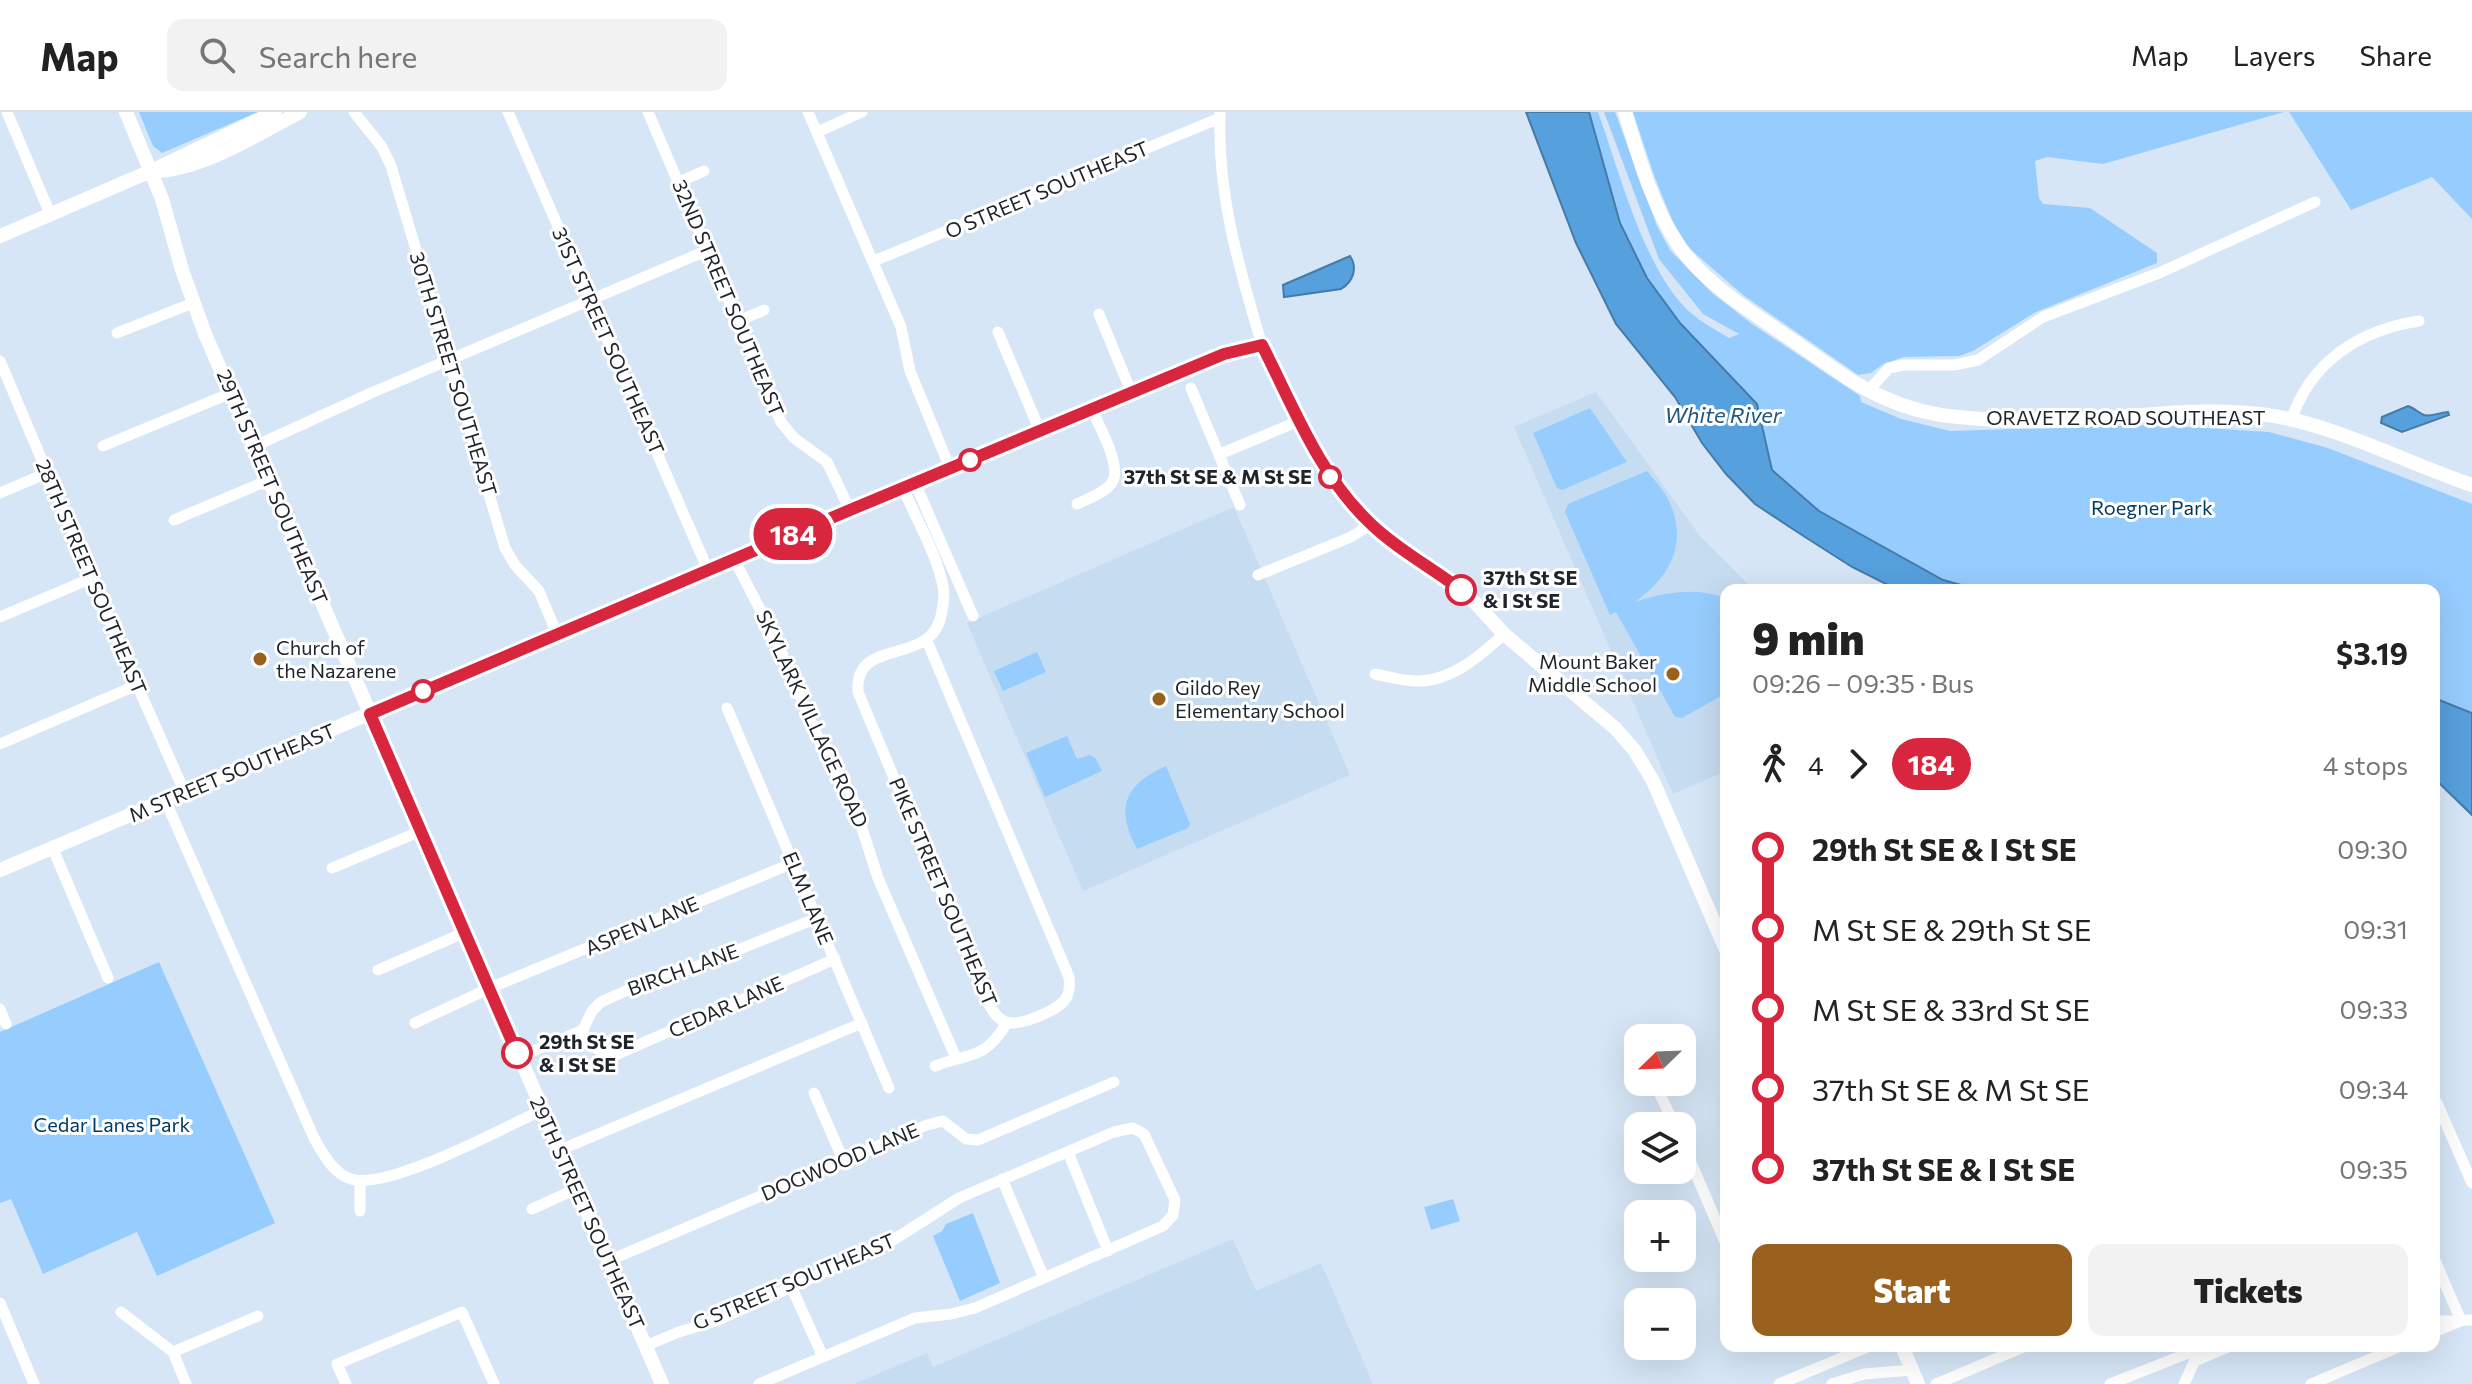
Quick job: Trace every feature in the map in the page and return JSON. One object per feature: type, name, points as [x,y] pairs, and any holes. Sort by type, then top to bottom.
[{"type":"street","points":[[7,112],[51,216]]},
{"type":"street","name":"29TH STREET SOUTHEAST","points":[[126,112],[171,225],[193,303],[662,1384]]},
{"type":"street","points":[[0,236],[151,171],[275,112]]},
{"type":"street","points":[[151,171],[171,171],[202,159],[300,112]]},
{"type":"street","name":"30TH STREET SOUTHEAST","points":[[354,112],[382,147],[391,166],[505,548],[515,565],[539,591],[557,634]]},
{"type":"street","name":"31ST STREET SOUTHEAST","points":[[508,112],[708,570]]},
{"type":"street","name":"32ND STREET SOUTHEAST","points":[[648,112],[781,422],[794,438],[827,462],[850,510]]},
{"type":"street","points":[[808,112],[874,261],[905,339],[910,371],[950,468]]},
{"type":"street","points":[[817,132],[862,112]]},
{"type":"street","name":"ORAVETZ ROAD SOUTHEAST","points":[[1625,112],[1659,208],[1671,234],[1687,256],[1729,295],[1869,390],[1916,410],[1958,417],[2052,421],[2147,415],[2261,414],[2358,442],[2472,485]]},
{"type":"street","points":[[1220,115],[1225,209],[1262,345],[1329,475],[1371,524],[1468,595],[1504,634],[1616,729],[1635,751],[1653,781],[1720,936]]},
{"type":"street","name":"O STREET SOUTHEAST","points":[[874,261],[1220,115]]},
{"type":"street","points":[[679,182],[704,171]]},
{"type":"street","points":[[1869,390],[1889,368],[1954,365],[1978,360],[2043,317],[2159,273],[2315,202]]},
{"type":"street","points":[[255,446],[708,250]]},
{"type":"street","points":[[117,333],[193,303]]},
{"type":"street","points":[[738,321],[764,310]]},
{"type":"street","points":[[1099,314],[1132,394]]},
{"type":"street","points":[[2291,421],[2308,383],[2333,356],[2374,332],[2419,321]]},
{"type":"street","points":[[998,332],[1040,431]]},
{"type":"street","name":"M STREET SOUTHEAST","points":[[0,870],[1224,354],[1262,345]]},
{"type":"street","name":"28TH STREET SOUTHEAST","points":[[0,362],[185,793]]},
{"type":"street","points":[[1191,388],[1240,505]]},
{"type":"street","points":[[103,446],[231,393]]},
{"type":"street","points":[[1077,504],[1105,489],[1115,478],[1115,465],[1092,410]]},
{"type":"street","points":[[1220,454],[1299,421]]},
{"type":"street","points":[[0,493],[47,473]]},
{"type":"street","points":[[174,520],[269,480]]},
{"type":"street","points":[[909,486],[944,589],[937,631],[927,641]]},
{"type":"street","points":[[909,486],[973,616]]},
{"type":"street","points":[[1258,575],[1351,537],[1371,524]]},
{"type":"street","name":"SKYLARK VILLAGE ROAD","points":[[734,559],[777,642],[830,766],[850,791],[878,878],[956,1058]]},
{"type":"street","points":[[0,617],[92,578]]},
{"type":"street","points":[[1375,674],[1407,680],[1434,679],[1464,666],[1504,634]]},
{"type":"street","name":"PIKE STREET SOUTHEAST","points":[[927,641],[1069,977],[1069,992],[1058,1005],[1028,1020],[1007,1023],[989,1005],[858,692],[859,676],[872,660],[927,641]]},
{"type":"street","points":[[0,744],[137,685]]},
{"type":"street","name":"ELM LANE","points":[[727,708],[889,1088]]},
{"type":"street","points":[[166,802],[314,1138],[333,1167],[346,1177],[360,1181],[380,1179],[542,1110]]},
{"type":"street","points":[[332,868],[421,831]]},
{"type":"street","points":[[53,849],[108,978]]},
{"type":"street","name":"ASPEN LANE","points":[[415,1023],[490,988],[793,863]]},
{"type":"street","name":"BIRCH LANE","points":[[519,1057],[583,1030],[592,1011],[601,1002],[668,972],[693,968],[817,918]]},
{"type":"street","points":[[378,970],[466,932]]},
{"type":"street","name":"CEDAR LANE","points":[[583,1030],[587,1044],[613,1056],[835,959]]},
{"type":"street","points":[[0,1009],[6,1024]]},
{"type":"street","points":[[560,1150],[862,1023]]},
{"type":"street","points":[[935,1066],[984,1051],[1007,1023]]},
{"type":"street","name":"DOGWOOD LANE","points":[[608,1261],[938,1121],[948,1123],[966,1139],[978,1140],[1114,1082]]},
{"type":"street","points":[[814,1093],[844,1162]]},
{"type":"street","points":[[2440,1113],[2472,1183]]},
{"type":"street","name":"G STREET SOUTHEAST","points":[[645,1346],[718,1320],[895,1240],[945,1205],[1002,1179],[1114,1132],[1133,1128],[1144,1134],[1173,1194],[1175,1205],[1171,1219],[1108,1251]]},
{"type":"street","points":[[759,1384],[915,1318],[968,1310],[1108,1251],[1068,1152]]},
{"type":"street","points":[[1696,1174],[1720,1230]]},
{"type":"street","points":[[1002,1179],[1044,1278]]},
{"type":"street","points":[[360,1181],[360,1211]]},
{"type":"street","points":[[532,1209],[576,1189]]},
{"type":"street","points":[[2440,1270],[2466,1320]]},
{"type":"street","points":[[791,1286],[823,1357]]},
{"type":"street","points":[[0,1303],[34,1384]]},
{"type":"street","points":[[121,1312],[173,1352],[186,1384]]},
{"type":"street","points":[[346,1384],[337,1364],[462,1312],[494,1384]]},
{"type":"street","points":[[173,1352],[258,1316]]},
{"type":"street","points":[[2440,1321],[2466,1320]]},
{"type":"street","points":[[2440,1330],[2466,1320]]},
{"type":"street","points":[[1779,1384],[1856,1352]]},
{"type":"street","points":[[1904,1352],[1918,1384]]},
{"type":"street","points":[[1936,1384],[2012,1352]]},
{"type":"street","points":[[2110,1384],[2189,1352]]},
{"type":"street","points":[[2184,1384],[2199,1352]]},
{"type":"street","points":[[2195,1361],[2217,1352]]},
{"type":"street","points":[[2311,1384],[2387,1352]]},
{"type":"street","points":[[1832,1384],[1864,1374],[1912,1370]]},
{"type":"street","points":[[1960,1374],[1970,1384]]},
{"type":"shaded area","name":"Mount Baker Middle School","points":[[1596,392],[1700,536],[1748,584],[1720,584],[1720,774],[1673,794],[1514,427]]},
{"type":"shaded area","name":"Gildo Rey Elementary School","points":[[1234,507],[1350,775],[1083,891],[967,623]]},
{"type":"shaded area","points":[[1233,1239],[1256,1291],[1321,1263],[1373,1384],[854,1384],[927,1353],[933,1367]]},
{"type":"green space","points":[[139,112],[258,112],[162,153],[153,146]]},
{"type":"green space","name":"Roegner Park","points":[[1589,112],[1598,112],[1635,220],[1660,274],[1675,296],[1692,314],[1729,338],[1739,334],[1703,314],[1659,259],[1604,112],[1615,112],[1657,226],[1670,250],[1712,293],[1752,324],[1860,396],[1861,402],[1901,419],[1950,431],[2155,425],[2269,432],[2328,448],[2472,504],[2472,713],[2440,700],[2440,584],[1957,584],[1943,580],[1819,511],[1772,470],[1757,404],[1680,323],[1647,278],[1620,223]]},
{"type":"green space","points":[[1633,112],[2284,112],[2103,164],[2047,157],[2035,161],[2039,198],[2043,204],[2090,208],[2157,253],[2157,263],[2034,313],[1973,351],[1959,356],[1904,357],[1883,364],[1871,373],[1858,375],[1743,295],[1689,248],[1673,222]]},
{"type":"green space","points":[[2289,112],[2472,112],[2472,219],[2432,177],[2351,210]]},
{"type":"green space","points":[[1590,408],[1627,462],[1562,490],[1557,488],[1533,433]]},
{"type":"green space","points":[[1647,471],[1662,489],[1675,517],[1676,546],[1666,571],[1635,602],[1680,592],[1720,596],[1720,696],[1682,718],[1675,717],[1616,612],[1610,615],[1565,512],[1568,504]]},
{"type":"green space","points":[[1037,652],[1046,672],[1003,691],[994,671]]},
{"type":"green space","points":[[1067,736],[1077,759],[1090,755],[1102,771],[1045,797],[1026,753]]},
{"type":"green space","points":[[1166,766],[1190,824],[1188,828],[1137,849],[1126,821],[1128,799],[1141,781]]},
{"type":"green space","name":"Cedar Lanes Park","points":[[159,962],[275,1223],[157,1276],[137,1232],[43,1274],[11,1199],[0,1203],[0,1032]]},
{"type":"green space","points":[[1453,1199],[1460,1221],[1431,1230],[1424,1207]]},
{"type":"green space","points":[[973,1213],[1000,1283],[960,1301],[933,1236],[942,1231],[946,1224]]},
{"type":"water","name":"White River","points":[[1526,112],[1589,112],[1620,223],[1647,278],[1680,323],[1757,404],[1772,470],[1819,511],[1943,580],[1957,584],[1886,584],[1852,567],[1755,504],[1702,443],[1675,397],[1616,324],[1576,243]]},
{"type":"water","points":[[1350,256],[1354,265],[1353,274],[1349,283],[1341,289],[1284,297],[1283,285]]},
{"type":"water","points":[[2408,406],[2424,415],[2448,412],[2449,415],[2402,432],[2381,423],[2382,417]]},
{"type":"water","points":[[2440,700],[2472,713],[2472,815],[2440,784]]},
{"type":"bus line","name":"184","points":[[517,1053],[370,714],[1224,354],[1262,345],[1299,421],[1339,490],[1397,546],[1461,590]]},
{"type":"place","name":"37th St SE & M St SE","points":[[1330,477]]},
{"type":"place","name":"37th St SE & I St SE","points":[[1461,590]]},
{"type":"place","name":"Church of the Nazarene","points":[[260,659]]},
{"type":"place","name":"Mount Baker Middle School","points":[[1673,674]]},
{"type":"place","name":"Gildo Rey Elementary School","points":[[1159,699]]},
{"type":"place","name":"29th St SE & I St SE","points":[[517,1053]]}]
